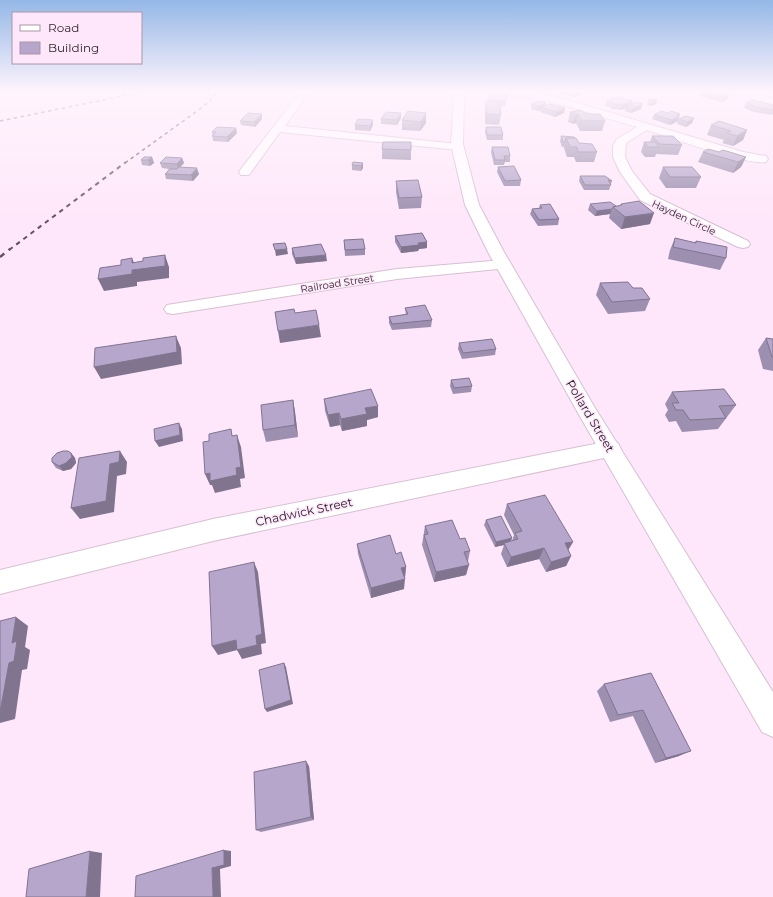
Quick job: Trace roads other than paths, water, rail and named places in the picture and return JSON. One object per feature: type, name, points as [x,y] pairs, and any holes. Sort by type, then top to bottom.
[{"type":"street","points":[[246,172],[275,134]]},
{"type":"street","points":[[327,134],[458,147]]},
{"type":"street","name":"Pollard Street","points":[[458,134],[458,147],[472,205],[503,265],[610,449],[773,722]]},
{"type":"street","name":"Hayden Circle","points":[[633,134],[621,141],[619,146],[619,157],[626,172],[645,197],[743,244]]},
{"type":"street","points":[[669,134],[741,155],[762,159]]},
{"type":"street","name":"Railroad Street","points":[[173,309],[397,274],[503,265]]},
{"type":"street","name":"Chadwick Street","points":[[0,582],[213,530],[610,449]]},
{"type":"railway","points":[[125,163],[165,134]]},
{"type":"railway","points":[[9,250],[126,162]]},
{"type":"railway","points":[[0,257],[10,249]]}]
